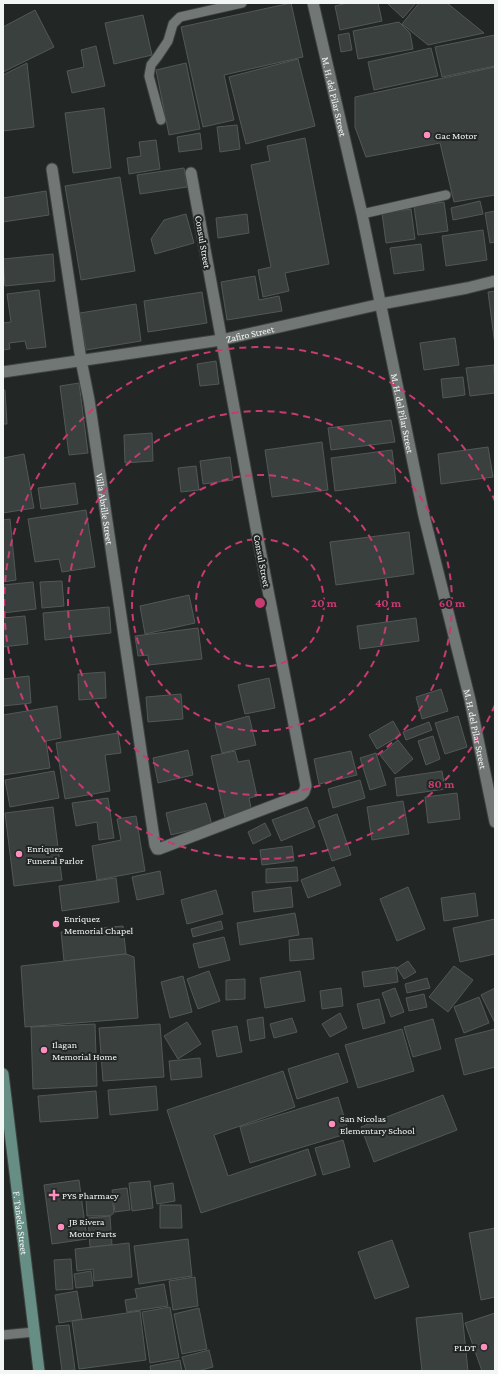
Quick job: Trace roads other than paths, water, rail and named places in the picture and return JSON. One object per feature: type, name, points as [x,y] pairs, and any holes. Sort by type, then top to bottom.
[{"type":"main road","name":"F. Tañedo Street","points":[[3,1074],[39,1371]]},
{"type":"street","name":"M. H. del Pilar Street","points":[[313,3],[362,214],[424,516],[470,700],[495,822]]},
{"type":"street","name":"Villa Abrille Street","points":[[52,169],[81,360],[89,400],[155,845],[157,849]]},
{"type":"street","name":"Consul Street","points":[[157,849],[301,795],[306,786],[259,544],[191,174]]},
{"type":"street","name":"Zafiro Street","points":[[3,372],[221,340],[381,304],[466,288],[495,280]]},
{"type":"lane","points":[[161,120],[149,76],[151,65],[168,40],[174,24],[180,17],[242,3]]},
{"type":"lane","points":[[362,214],[446,195]]},
{"type":"lane","points":[[3,1335],[34,1332]]},
{"type":"place","name":"Gac Motor","points":[[427,135]]},
{"type":"place","name":"Enriquez Funeral Parlor","points":[[19,854]]},
{"type":"place","name":"Enriquez Memorial Chapel","points":[[56,924]]},
{"type":"place","name":"Ilagan Memorial Home","points":[[44,1050]]},
{"type":"place","name":"San Nicolas Elementary School","points":[[332,1124]]},
{"type":"place","name":"PYS Pharmacy","points":[[54,1195]]},
{"type":"place","name":"JB Rivera Motor Parts","points":[[61,1227]]},
{"type":"place","name":"PLDT","points":[[484,1347]]}]
